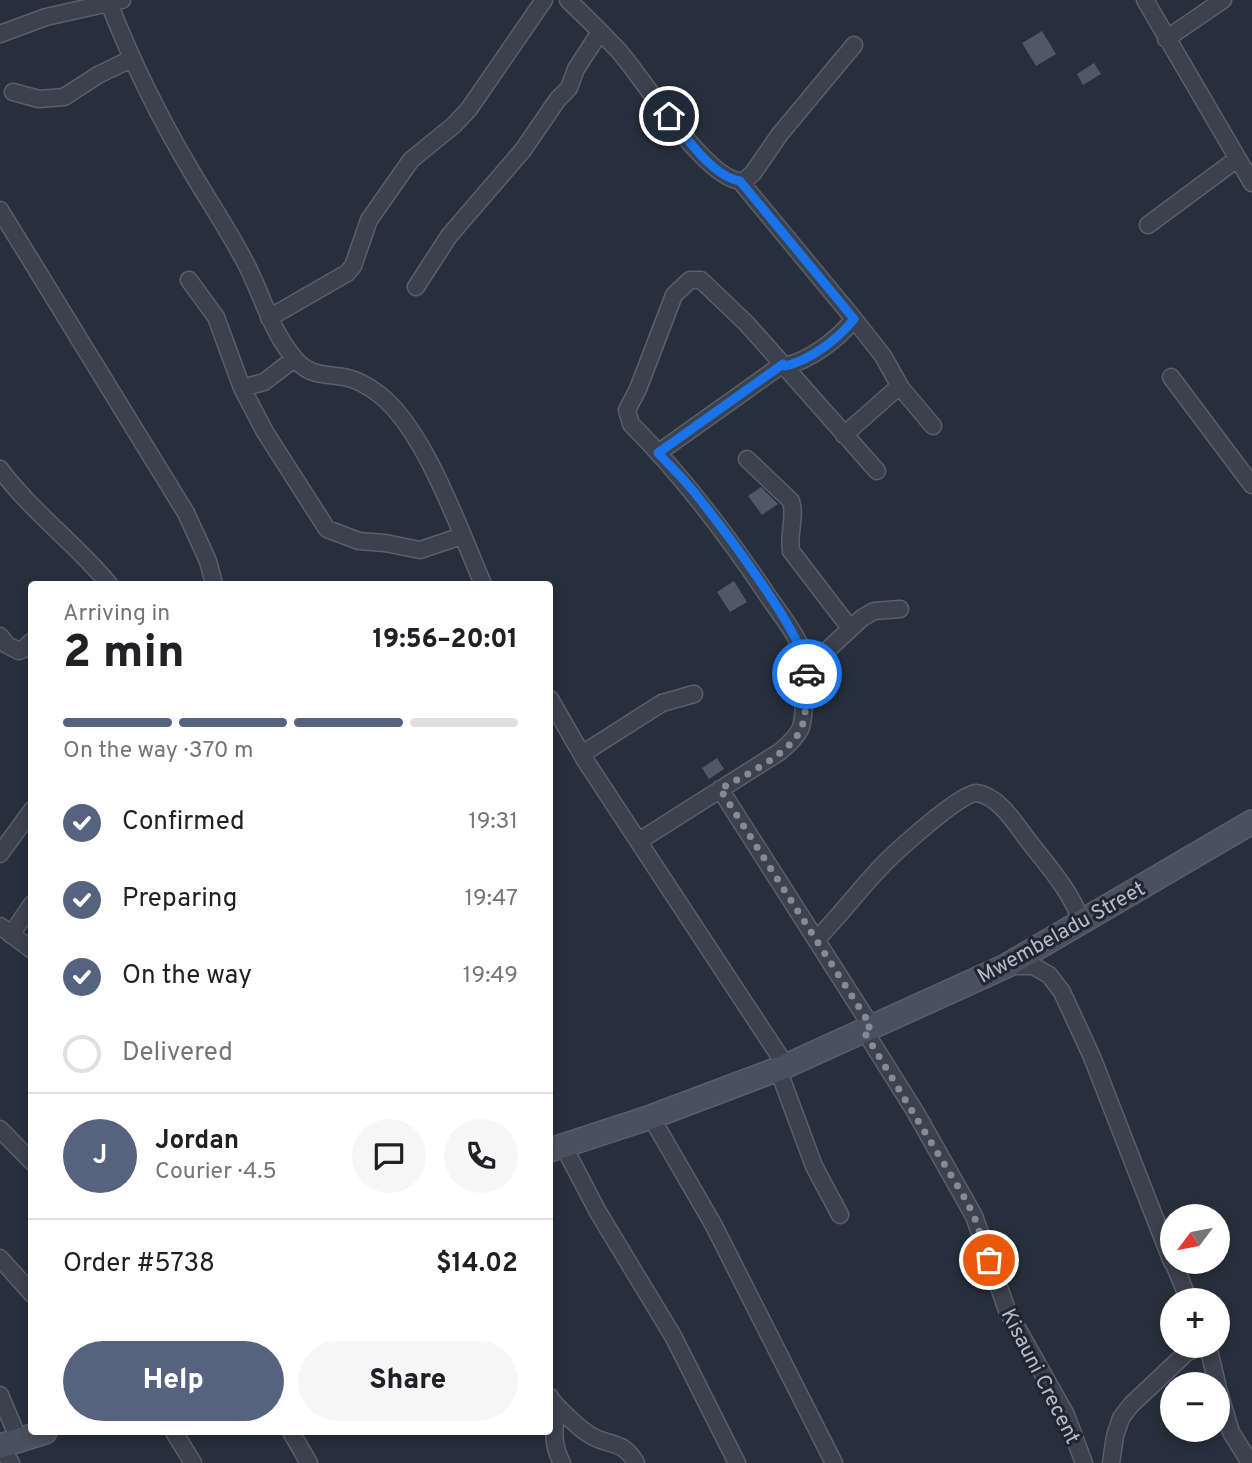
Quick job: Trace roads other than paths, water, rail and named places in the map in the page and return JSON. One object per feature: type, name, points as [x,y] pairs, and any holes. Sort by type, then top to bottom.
[{"type":"street","points":[[269,318],[347,273],[353,266],[369,220],[411,160],[454,125],[469,109],[544,0]]},
{"type":"street","points":[[568,0],[620,52],[695,148],[734,181],[740,181],[753,173],[780,134],[853,45]]},
{"type":"street","points":[[1145,0],[1252,183]]},
{"type":"street","points":[[1166,39],[1223,0]]},
{"type":"street","points":[[0,34],[46,17],[115,1],[131,59],[192,172],[245,261],[269,318],[294,359],[304,368],[323,376],[349,378],[379,393],[397,410],[430,464],[482,581]]},
{"type":"street","points":[[416,287],[449,236],[523,150],[558,99],[569,88],[576,69],[600,32]]},
{"type":"street","points":[[13,92],[39,99],[64,97],[98,75],[131,59]]},
{"type":"street","points":[[1148,225],[1237,159]]},
{"type":"street","points":[[740,181],[854,319],[883,356],[901,388],[933,426]]},
{"type":"street","points":[[0,210],[186,513],[208,561],[213,581]]},
{"type":"street","points":[[189,280],[216,317],[242,388],[265,432],[327,529],[359,541],[420,550],[462,536]]},
{"type":"street","points":[[639,841],[781,751],[799,735],[805,710],[804,694],[808,668],[798,642],[697,495],[631,424],[627,410],[638,389],[674,295],[690,280],[701,280],[747,324],[877,471]]},
{"type":"street","points":[[658,453],[784,365],[800,361],[841,335],[854,319]]},
{"type":"street","points":[[242,388],[264,382],[294,359]]},
{"type":"street","points":[[1171,377],[1252,485]]},
{"type":"street","points":[[844,435],[895,390],[901,388]]},
{"type":"street","points":[[747,459],[768,476],[791,501],[791,551],[850,628]]},
{"type":"street","points":[[0,469],[41,516],[107,581]]},
{"type":"street","points":[[808,668],[850,628],[874,611],[900,609]]},
{"type":"street","points":[[0,636],[7,645],[19,651],[28,645]]},
{"type":"street","points":[[582,754],[662,704],[694,694]]},
{"type":"street","points":[[553,704],[782,1067],[814,1166],[840,1215]]},
{"type":"street","name":"Kisauni Crecent","points":[[720,789],[816,940],[974,1216],[1007,1310],[1066,1415],[1084,1463]]},
{"type":"street","points":[[816,940],[882,865],[949,807],[964,796],[976,793],[990,797],[1010,817],[1075,902],[1082,923]]},
{"type":"street","points":[[0,854],[28,816]]},
{"type":"street","name":"Mwembeladu Street","points":[[556,1148],[651,1117],[782,1067],[1006,966],[1252,822]]},
{"type":"street","points":[[28,908],[6,930],[28,947]]},
{"type":"street","points":[[1006,966],[1033,966],[1049,975],[1062,992],[1092,1057],[1160,1229]]},
{"type":"street","points":[[651,1117],[724,1245],[834,1463]]},
{"type":"street","points":[[0,1129],[28,1158]]},
{"type":"street","points":[[556,1148],[673,1336],[737,1463]]},
{"type":"street","points":[[0,1258],[28,1290]]},
{"type":"street","points":[[1111,1463],[1121,1418],[1181,1358]]},
{"type":"street","points":[[0,1395],[11,1463]]},
{"type":"street","points":[[553,1403],[553,1433],[556,1452],[562,1463]]},
{"type":"street","points":[[553,1403],[589,1435],[625,1447],[636,1463]]},
{"type":"street","points":[[1230,1429],[1245,1441],[1250,1463]]},
{"type":"street","points":[[6,1444],[35,1435]]},
{"type":"street","points":[[176,1435],[193,1463]]},
{"type":"street","points":[[293,1435],[309,1463]]}]
